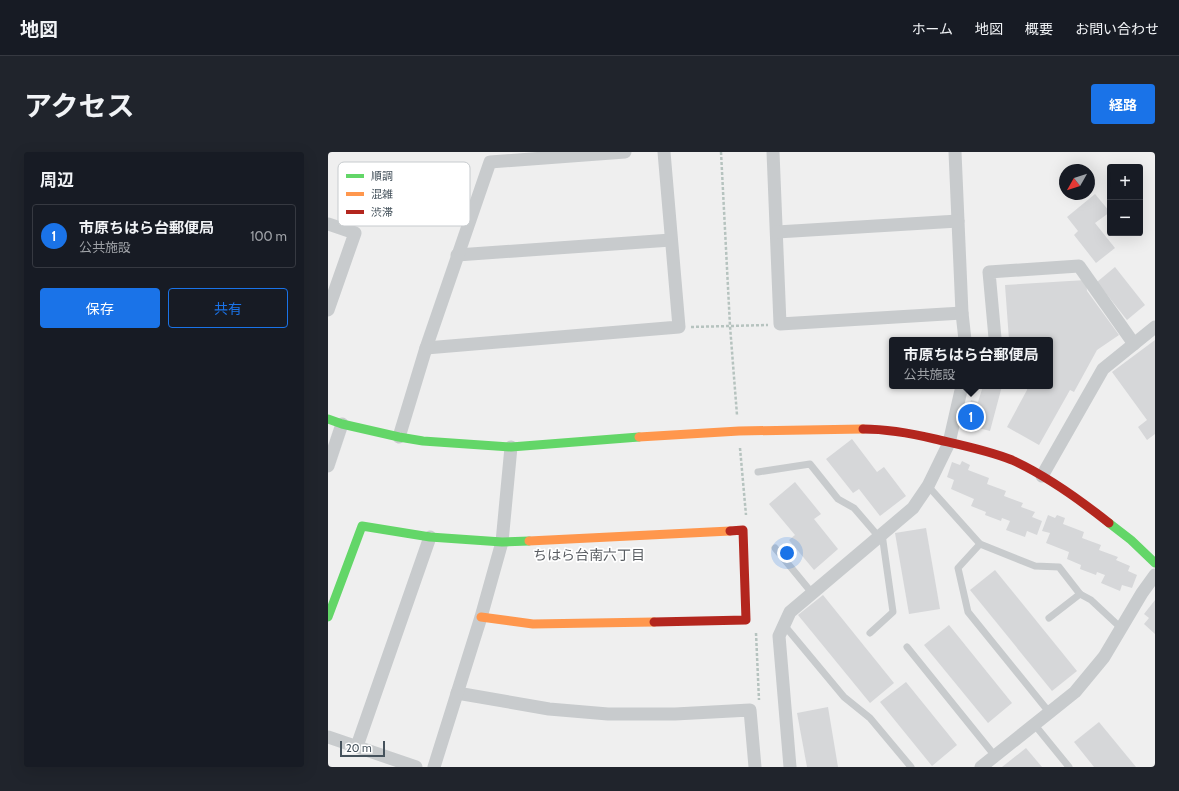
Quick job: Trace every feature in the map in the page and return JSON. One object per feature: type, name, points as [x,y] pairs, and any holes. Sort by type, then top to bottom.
[{"type":"street","points":[[470,218],[490,162],[625,152]]},
{"type":"street","points":[[426,348],[679,327],[664,152]]},
{"type":"street","points":[[772,152],[777,232],[780,324],[962,313]]},
{"type":"street","points":[[955,152],[962,313],[965,337]]},
{"type":"street","points":[[777,232],[958,221]]},
{"type":"street","points":[[328,224],[355,233],[328,310]]},
{"type":"street","points":[[399,437],[426,348],[467,226]]},
{"type":"street","points":[[457,255],[671,240]]},
{"type":"street","points":[[995,337],[989,272],[1079,266],[1134,344]]},
{"type":"street","points":[[1042,476],[1102,368],[1155,328]]},
{"type":"street","points":[[790,767],[780,636],[784,625],[790,612],[913,508],[928,486],[949,442],[961,389]]},
{"type":"street","points":[[328,419],[342,424],[423,441],[511,447],[739,431],[868,429],[916,435],[972,447],[1011,460],[1042,476],[1088,506],[1131,540],[1155,563]]},
{"type":"street","points":[[328,466],[342,424]]},
{"type":"street","points":[[434,767],[481,617],[502,542],[511,447]]},
{"type":"street","points":[[328,617],[362,526],[430,537],[502,542],[743,530],[746,620],[533,624],[481,617]]},
{"type":"street","points":[[357,746],[430,537]]},
{"type":"street","points":[[982,767],[1074,692],[1104,657],[1120,628],[1155,575]]},
{"type":"street","points":[[457,694],[549,709],[608,714],[675,714],[750,710],[755,767]]},
{"type":"street","points":[[328,737],[416,767]]},
{"type":"lane","points":[[758,472],[810,464],[838,499],[854,508],[881,536],[894,612],[870,633]]},
{"type":"lane","points":[[928,486],[980,544],[1035,566],[1059,567],[1080,594],[1091,600],[1120,628]]},
{"type":"lane","points":[[980,544],[958,568],[968,612],[1049,712]]},
{"type":"lane","points":[[775,548],[812,593]]},
{"type":"lane","points":[[1049,618],[1080,594]]},
{"type":"lane","points":[[784,625],[844,697],[870,718],[911,767]]},
{"type":"lane","points":[[906,647],[995,756]]},
{"type":"lane","points":[[1034,724],[1069,767]]},
{"type":"path","points":[[721,152],[730,326],[746,520],[743,530]]},
{"type":"path","points":[[679,327],[780,324]]},
{"type":"path","points":[[746,620],[756,631],[759,707],[750,710]]},
{"type":"building","points":[[1095,194],[1107,208],[1107,214],[1095,223],[1115,248],[1096,263],[1074,235],[1078,231],[1067,217],[1088,200],[1095,200]]},
{"type":"building","points":[[1115,267],[1145,305],[1127,320],[1097,282]]},
{"type":"building","points":[[1086,280],[1087,291],[1119,335],[1097,350],[1074,392],[1070,390],[1039,445],[1007,427],[1027,389],[1053,389],[1053,337],[1009,337],[1005,285]]},
{"type":"building","points":[[1155,340],[1155,434],[1147,440],[1138,427],[1147,420],[1112,372]]},
{"type":"building","points":[[982,389],[1001,389],[990,431],[964,424],[971,400],[978,402]]},
{"type":"building","points":[[852,439],[877,472],[884,467],[906,496],[880,516],[859,489],[853,493],[826,459]]},
{"type":"building","points":[[962,461],[970,465],[968,470],[989,478],[987,484],[1006,491],[1004,496],[1023,503],[1021,507],[1035,512],[1032,517],[1042,521],[1037,535],[1027,531],[1025,537],[1006,530],[1010,521],[1002,518],[1001,521],[985,515],[986,512],[971,506],[974,499],[951,489],[954,480],[947,477],[952,462],[960,465]]},
{"type":"building","points":[[795,482],[821,514],[814,519],[838,549],[814,570],[789,540],[795,535],[769,504]]},
{"type":"building","points":[[1048,515],[1055,518],[1057,515],[1065,518],[1063,524],[1084,532],[1082,538],[1101,545],[1099,550],[1118,557],[1116,560],[1130,566],[1128,571],[1137,575],[1132,588],[1122,585],[1120,591],[1101,583],[1105,575],[1097,572],[1096,575],[1080,569],[1081,565],[1067,559],[1069,552],[1046,543],[1050,533],[1042,531]]},
{"type":"building","points":[[926,528],[940,609],[909,614],[895,533]]},
{"type":"building","points":[[995,570],[1077,671],[1052,691],[970,590]]},
{"type":"building","points":[[823,595],[894,683],[870,703],[798,615]]},
{"type":"building","points":[[1155,600],[1155,634],[1144,624],[1149,618],[1144,614]]},
{"type":"building","points":[[949,625],[1012,703],[988,723],[924,645]]},
{"type":"building","points":[[906,682],[957,745],[932,766],[880,702]]},
{"type":"building","points":[[828,707],[838,767],[807,767],[797,713]]},
{"type":"building","points":[[1099,722],[1136,767],[1094,767],[1074,742]]},
{"type":"building","points":[[1026,748],[1042,767],[1002,767]]},
{"type":"traffic: fast","points":[[328,419],[342,424],[423,441],[511,447],[639,437]]},
{"type":"traffic: fast","points":[[1109,523],[1131,540],[1155,563]]},
{"type":"traffic: fast","points":[[328,617],[362,526],[430,537],[502,542],[529,541]]},
{"type":"traffic: slow","points":[[639,437],[739,431],[863,429]]},
{"type":"traffic: slow","points":[[529,541],[730,531]]},
{"type":"traffic: slow","points":[[481,617],[533,624],[654,622]]},
{"type":"traffic: jam","points":[[863,429],[890,431],[927,437],[1003,456],[1038,473],[1062,488],[1109,523]]},
{"type":"traffic: jam","points":[[654,622],[746,620],[743,530],[730,531]]},
{"type":"place","name":"市原ちはら台郵便局","points":[[971,417]]},
{"type":"district","name":"ちはら台南六丁目","points":[[589,555]]}]
